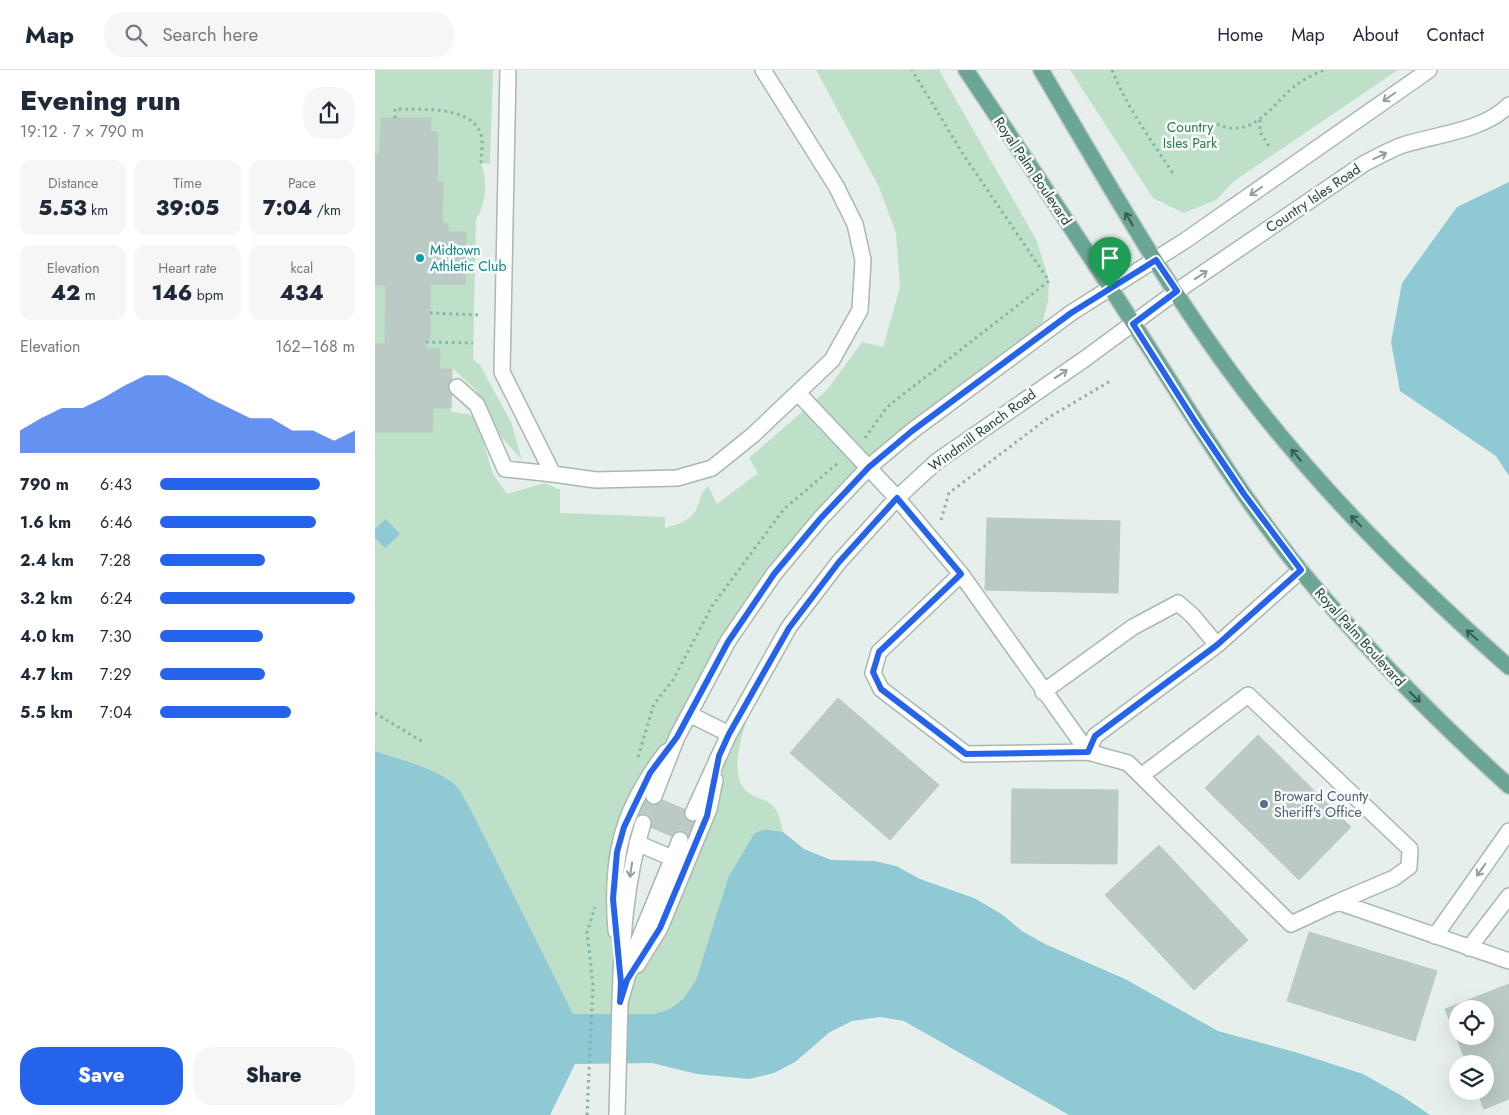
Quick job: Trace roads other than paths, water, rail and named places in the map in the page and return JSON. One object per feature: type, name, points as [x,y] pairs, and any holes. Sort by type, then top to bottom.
[{"type":"main road","name":"Royal Palm Boulevard","points":[[966,70],[1110,288],[1196,423],[1301,570],[1357,636],[1412,694],[1509,786]]},
{"type":"main road","points":[[1041,70],[1156,260],[1231,371],[1297,456],[1347,512],[1404,571],[1509,667]]},
{"type":"street","points":[[508,70],[502,372],[553,474]]},
{"type":"street","points":[[457,386],[477,405],[505,470],[596,480],[677,478],[712,468],[753,435],[832,360],[860,310],[863,260],[855,224],[837,186],[763,70]]},
{"type":"street","points":[[1110,288],[1156,260],[1429,70]]},
{"type":"street","name":"Country Isles Road","points":[[1133,324],[1177,291],[1365,163],[1399,147],[1473,126],[1489,119],[1509,105]]},
{"type":"street","name":"Windmill Ranch Road","points":[[654,796],[677,737],[728,642],[774,574],[820,519],[869,467],[912,431],[1071,313],[1110,288]]},
{"type":"street","name":"Windmill Ranch Road","points":[[693,813],[729,734],[789,628],[839,562],[897,498],[936,462],[1133,324]]},
{"type":"street","points":[[798,393],[897,498],[961,574],[1043,692],[1088,752]]},
{"type":"street","points":[[1088,752],[1095,736],[1217,645],[1301,570]]},
{"type":"street","points":[[961,574],[879,652],[873,672],[881,689],[966,754],[1088,752],[1128,764],[1291,924],[1395,878],[1409,867],[1410,850],[1248,694],[1141,776]]},
{"type":"street","points":[[1043,692],[1133,627],[1178,603],[1192,615],[1217,645]]},
{"type":"street","points":[[689,714],[729,734]]},
{"type":"street","name":"Windmill Ranch Road","points":[[624,982],[613,899],[617,852],[624,827],[650,773],[677,737]]},
{"type":"street","name":"Windmill Ranch Road","points":[[624,982],[660,928],[709,809],[719,756]]},
{"type":"street","name":"Windmill Ranch Road","points":[[624,982],[625,910],[633,856],[643,823]]},
{"type":"street","points":[[1435,936],[1509,830]]},
{"type":"street","name":"Windmill Ranch Road","points":[[617,1115],[620,1002],[624,982],[636,947],[680,840]]},
{"type":"street","points":[[637,843],[686,864]]},
{"type":"street","points":[[1469,948],[1509,896]]},
{"type":"street","points":[[1338,902],[1509,961]]},
{"type":"water","points":[[1509,182],[1509,476],[1496,456],[1400,391],[1391,342],[1402,283],[1457,207]]},
{"type":"water","points":[[386,519],[400,534],[385,548],[375,538],[375,529]]},
{"type":"water","points":[[375,751],[431,770],[458,788],[472,812],[573,1014],[654,1014],[670,1009],[683,999],[696,980],[728,878],[754,834],[762,830],[771,830],[783,832],[804,849],[831,860],[874,861],[896,866],[920,879],[974,898],[1003,915],[1022,931],[1045,944],[1125,979],[1218,1031],[1298,1053],[1363,1074],[1402,1096],[1430,1115],[1069,1115],[904,1021],[880,1017],[852,1021],[830,1032],[795,1062],[774,1073],[749,1079],[697,1074],[652,1063],[575,1064],[550,1115],[375,1115]]},
{"type":"tunnel","points":[[643,823],[654,796]]},
{"type":"tunnel","points":[[680,840],[693,813]]},
{"type":"place","name":"Midtown Athletic Club","points":[[420,258]]},
{"type":"place","name":"Broward County Sheriff's Office","points":[[1264,804]]},
{"type":"park label","name":"Country Isles Park","points":[[1190,136]]}]
